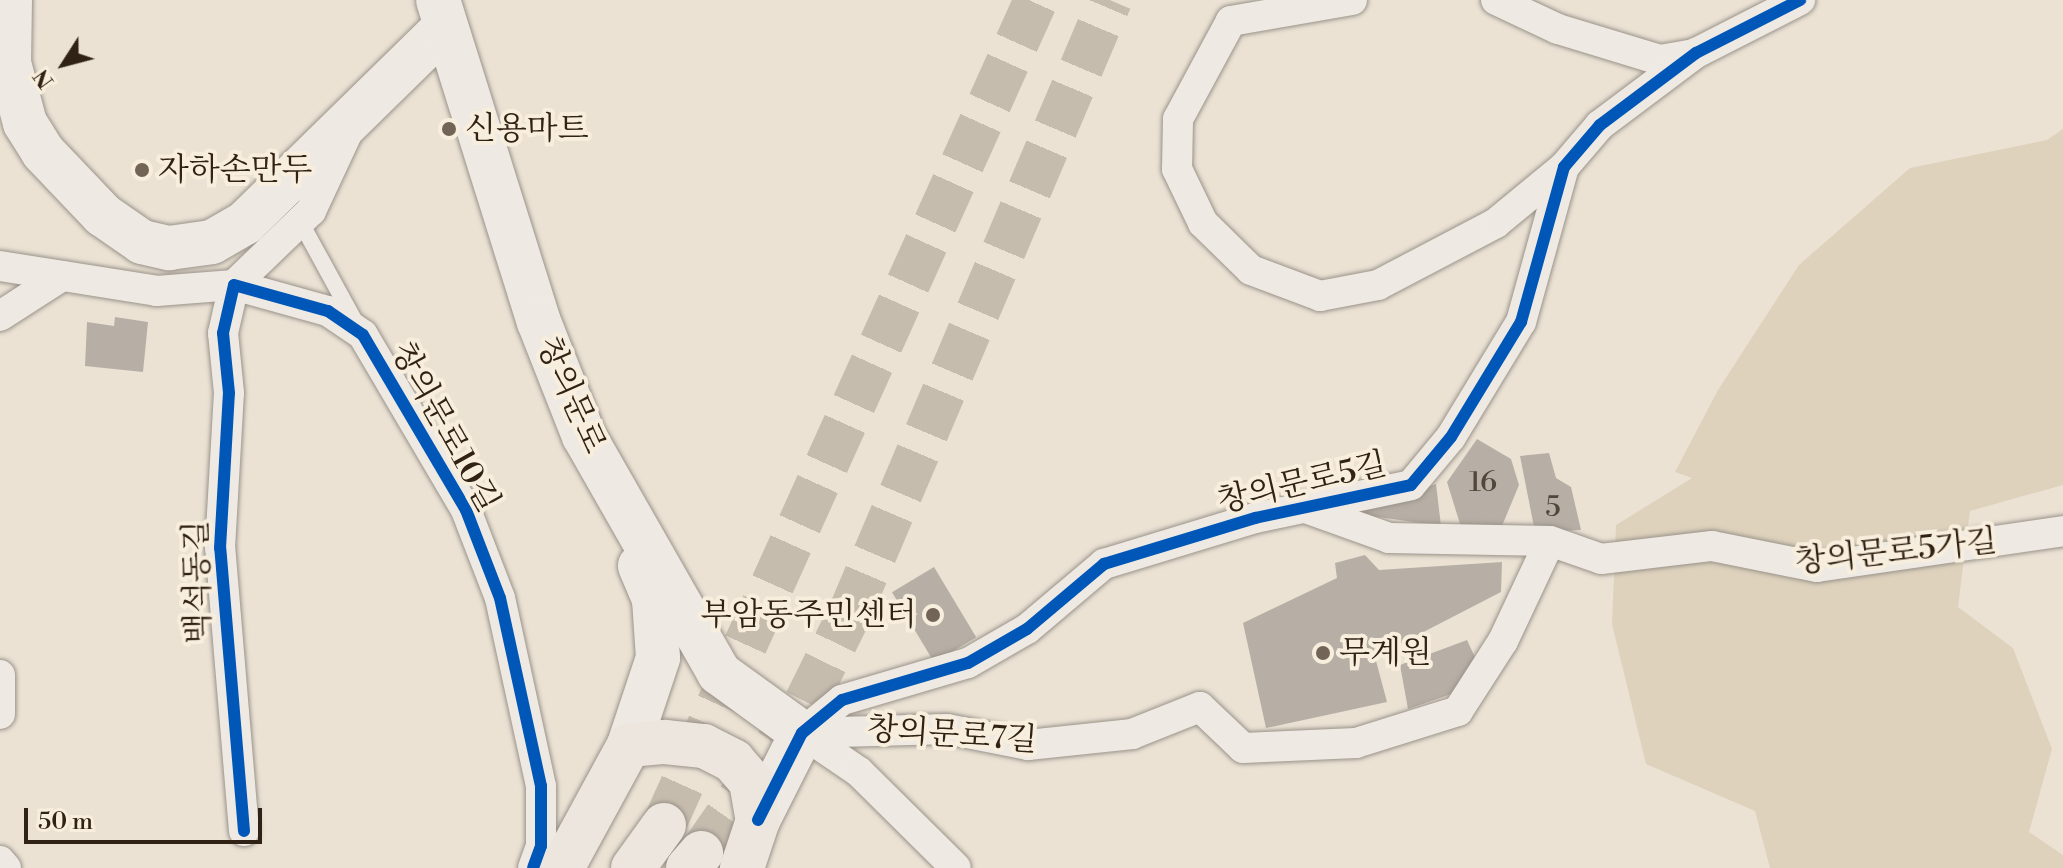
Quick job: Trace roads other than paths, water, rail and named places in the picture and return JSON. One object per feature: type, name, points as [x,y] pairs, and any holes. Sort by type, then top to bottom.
[{"type":"main road","points":[[562,868],[629,745],[704,746],[733,761],[751,782],[758,820],[742,868]]},
{"type":"main road","points":[[633,868],[664,825]]},
{"type":"street","points":[[10,0],[9,63],[25,123],[71,188],[142,242],[169,248],[212,242],[245,223],[354,120],[441,14]]},
{"type":"street","points":[[1352,0],[1231,21],[1178,119],[1177,169],[1203,223],[1251,270],[1320,296],[1378,285],[1496,223],[1564,167]]},
{"type":"street","points":[[1496,0],[1558,29],[1660,60],[1696,53]]},
{"type":"street","name":"창의문로5길","points":[[802,733],[842,700],[968,663],[1027,629],[1104,564],[1308,509],[1411,485],[1451,437],[1521,322],[1564,167],[1600,125],[1696,53],[1800,0]]},
{"type":"street","name":"창의문로","points":[[441,14],[539,322],[584,436],[719,673],[802,733]]},
{"type":"street","points":[[0,266],[157,291],[234,285],[300,221],[354,120]]},
{"type":"street","points":[[0,316],[62,276]]},
{"type":"street","name":"창의문로10길","points":[[234,285],[328,311],[363,335],[466,510],[500,598],[541,786],[541,846],[533,868]]},
{"type":"street","name":"백석동길","points":[[234,285],[223,333],[229,393],[220,548],[244,831]]},
{"type":"street","name":"창의문로5가길","points":[[1308,509],[1389,538],[1550,541],[1601,559],[1712,546],[1817,567],[2063,531]]},
{"type":"street","points":[[629,745],[658,658],[654,599],[639,564],[642,536]]},
{"type":"street","name":"창의문로7길","points":[[802,733],[947,729],[1028,745],[1132,734],[1200,707],[1243,748],[1356,743],[1458,711],[1503,641],[1550,541]]},
{"type":"street","points":[[0,675],[0,714]]},
{"type":"street","points":[[758,820],[802,733],[859,772],[956,868]]},
{"type":"street","points":[[0,861],[6,868]]},
{"type":"lane","points":[[300,221],[363,335]]},
{"type":"tunnel","points":[[664,825],[1036,0]]},
{"type":"tunnel","points":[[701,853],[806,702],[849,615],[1110,0]]},
{"type":"place","name":"신용마트","points":[[449,129]]},
{"type":"place","name":"자하손만두","points":[[142,170]]},
{"type":"place","name":"부암동주민센터","points":[[933,615]]},
{"type":"place","name":"무계원","points":[[1323,653]]}]
